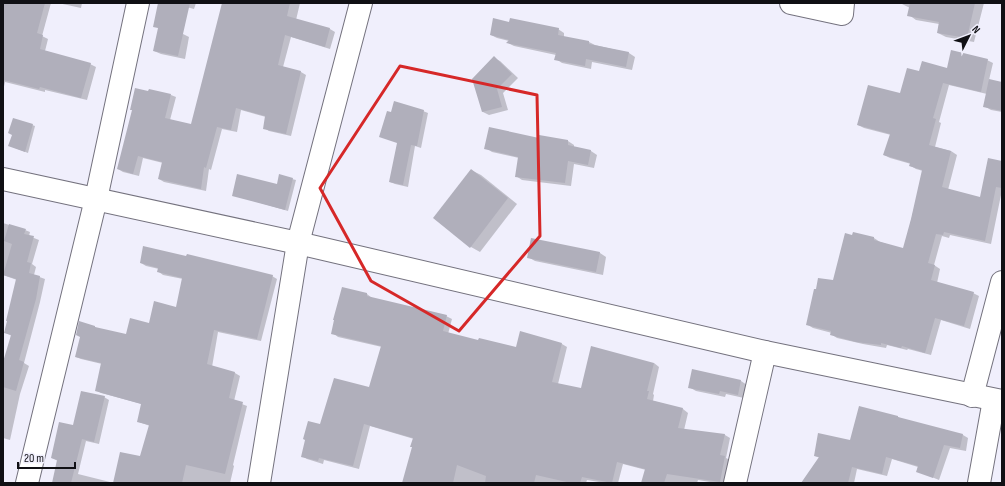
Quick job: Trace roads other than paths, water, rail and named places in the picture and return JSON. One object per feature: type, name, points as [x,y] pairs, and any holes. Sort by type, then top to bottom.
[{"type":"street","points":[[28,483],[96,199],[138,3]]},
{"type":"street","points":[[264,482],[298,243],[361,3]]},
{"type":"street","points":[[791,3],[842,14],[844,3]]},
{"type":"street","points":[[3,179],[298,243],[765,352],[972,396],[998,400],[979,483]]},
{"type":"street","points":[[972,396],[1002,282]]},
{"type":"street","points":[[735,483],[765,352]]}]
